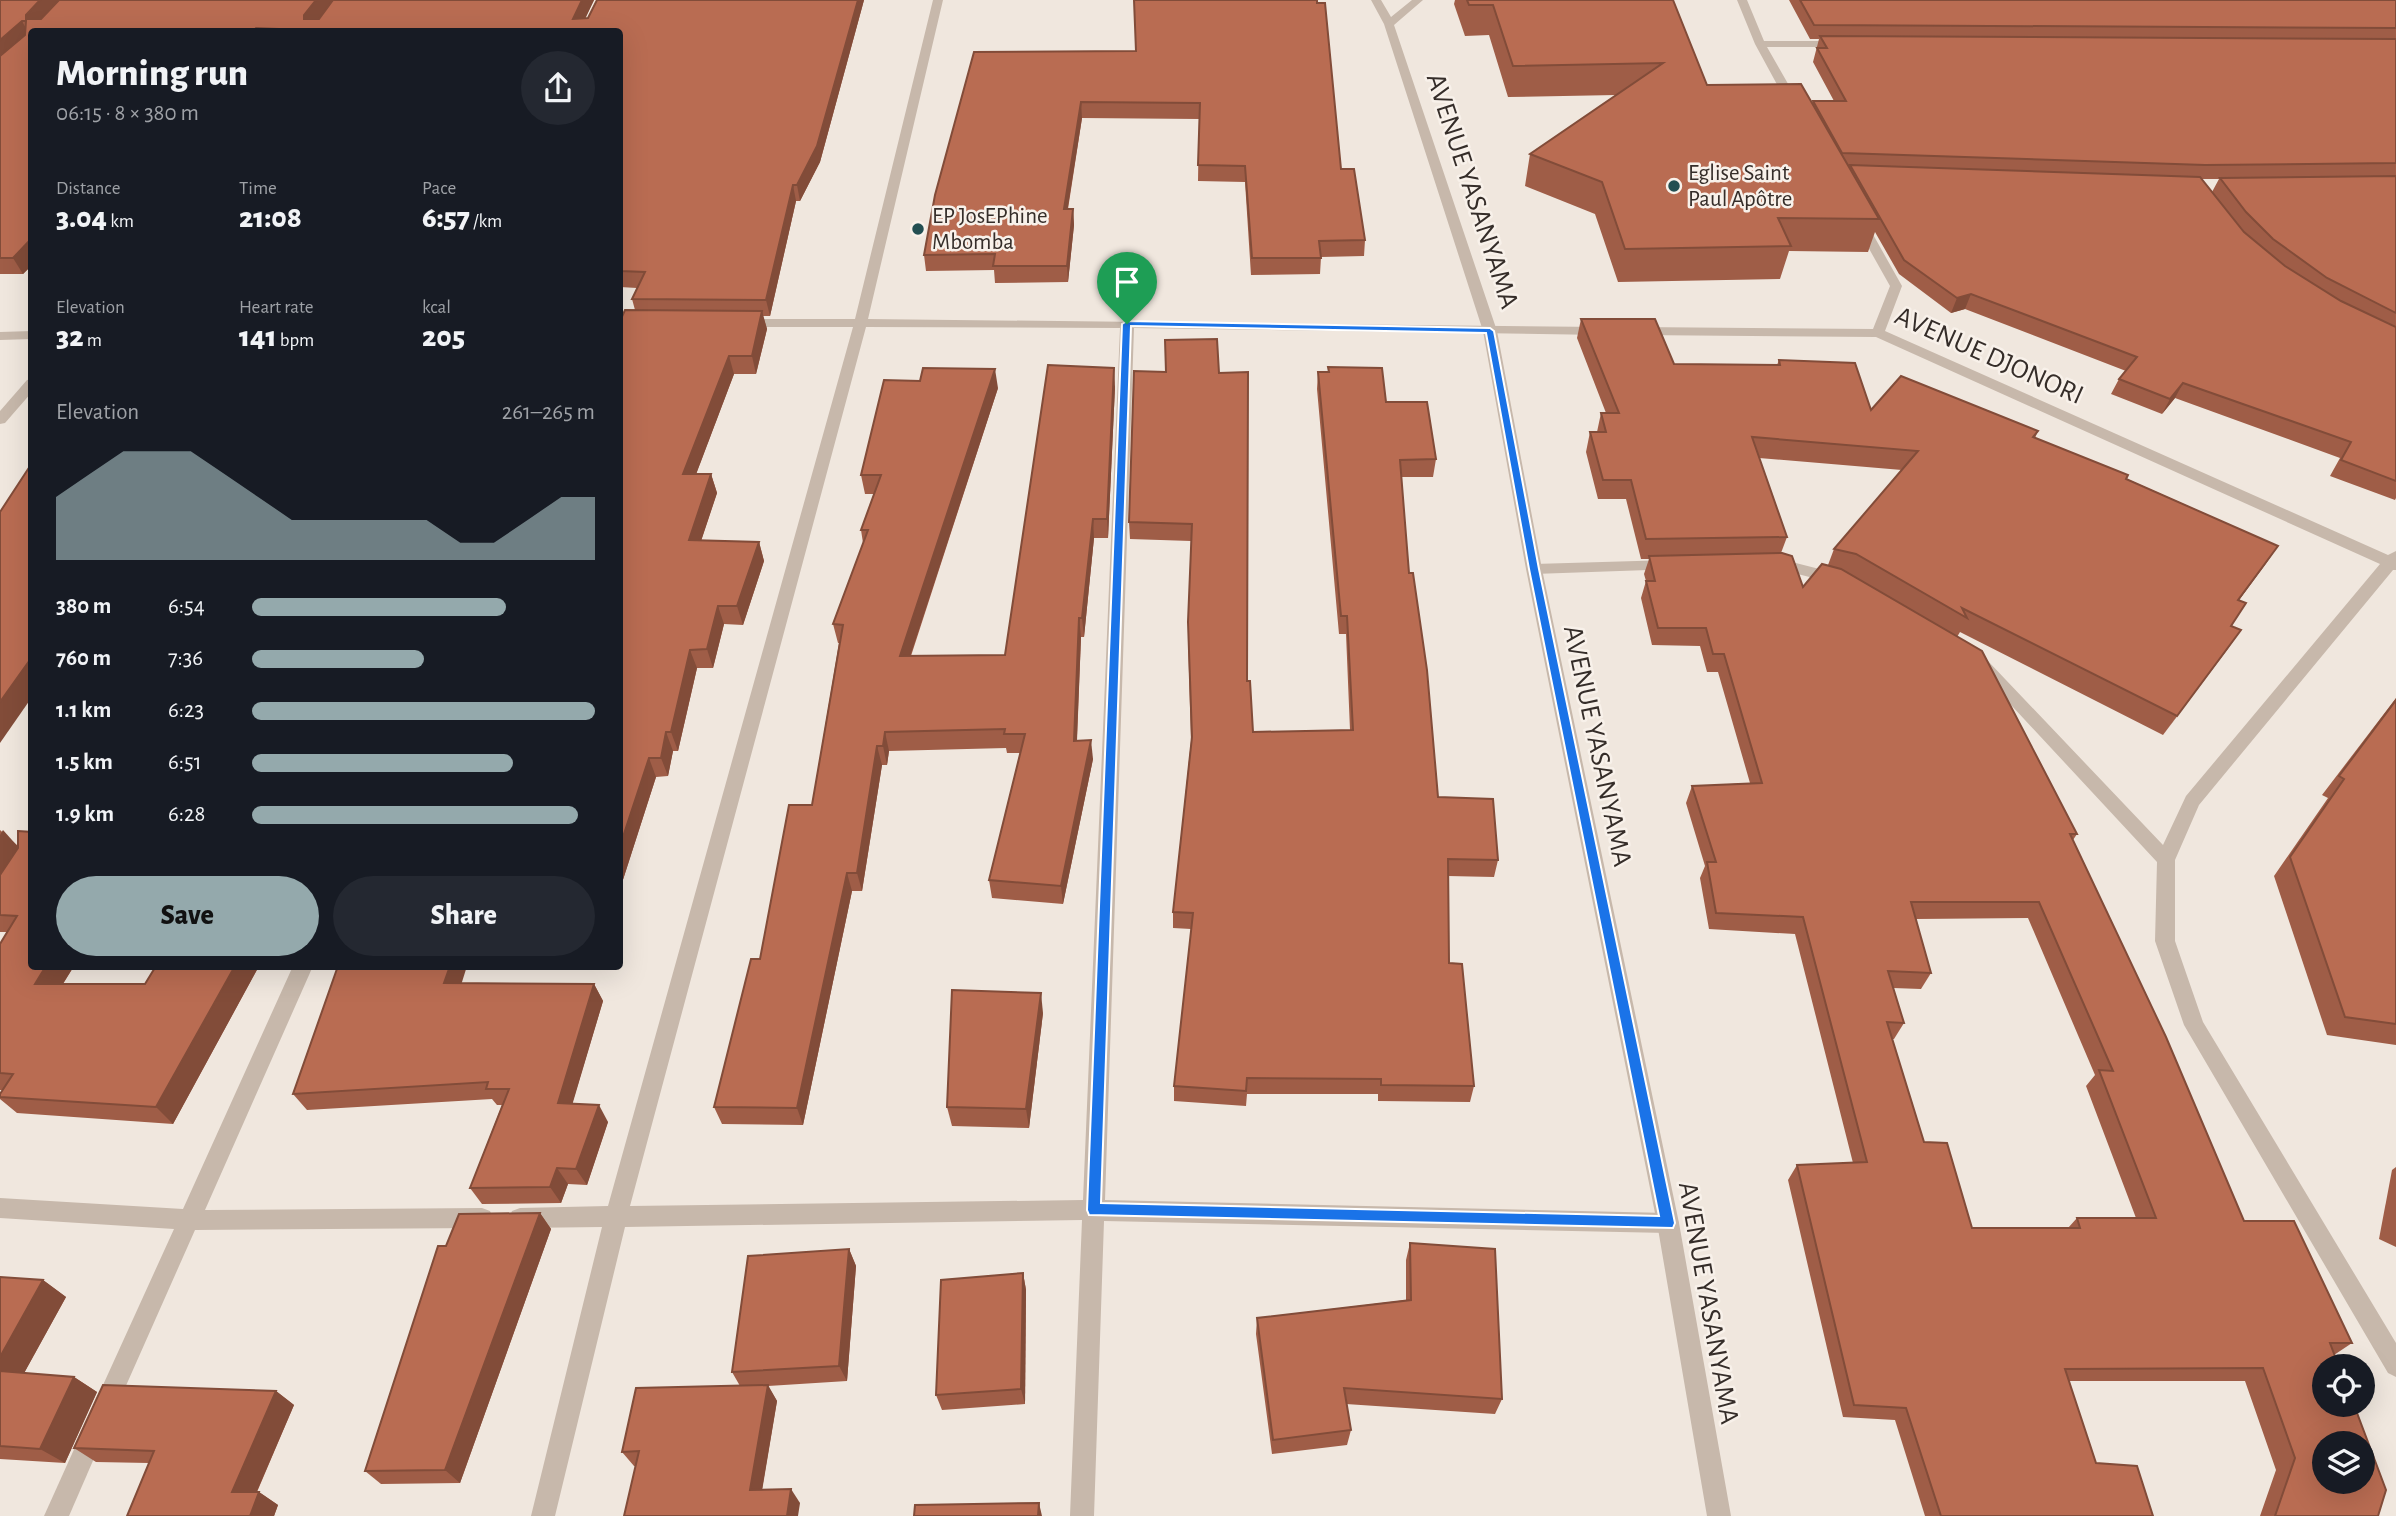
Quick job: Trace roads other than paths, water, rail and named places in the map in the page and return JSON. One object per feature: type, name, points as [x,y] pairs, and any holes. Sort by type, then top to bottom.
[{"type":"street","points":[[542,1516],[616,1217],[860,324],[938,0]]},
{"type":"street","name":"AVENUE YASANYAMA","points":[[1376,0],[1389,24],[1490,331],[1534,569],[1668,1223],[1719,1516]]},
{"type":"street","points":[[1389,24],[1418,0]]},
{"type":"street","points":[[1742,0],[1760,44],[1800,115]]},
{"type":"street","points":[[1760,44],[1857,44]]},
{"type":"street","points":[[1852,207],[1896,286],[1878,332]]},
{"type":"street","name":"AVENUE DJONORI","points":[[726,323],[1127,324],[1490,331],[1878,332],[2394,561]]},
{"type":"street","points":[[1082,1516],[1127,324]]},
{"type":"street","points":[[0,336],[28,335]]},
{"type":"street","points":[[0,420],[28,388]]},
{"type":"street","points":[[2394,561],[2192,802],[2166,860],[2165,941],[2194,1025],[2396,1365]]},
{"type":"street","points":[[1763,563],[1776,563],[1840,580],[1852,587]]},
{"type":"street","points":[[1534,569],[1682,565]]},
{"type":"street","points":[[1967,654],[1979,661],[2166,860]]},
{"type":"street","points":[[56,1516],[301,970]]},
{"type":"street","points":[[0,1208],[189,1220],[1094,1210],[1668,1223]]},
{"type":"place","name":"Eglise Saint Paul Apôtre","points":[[1674,186]]},
{"type":"place","name":"EP JosEPhine Mbomba","points":[[918,229]]}]
